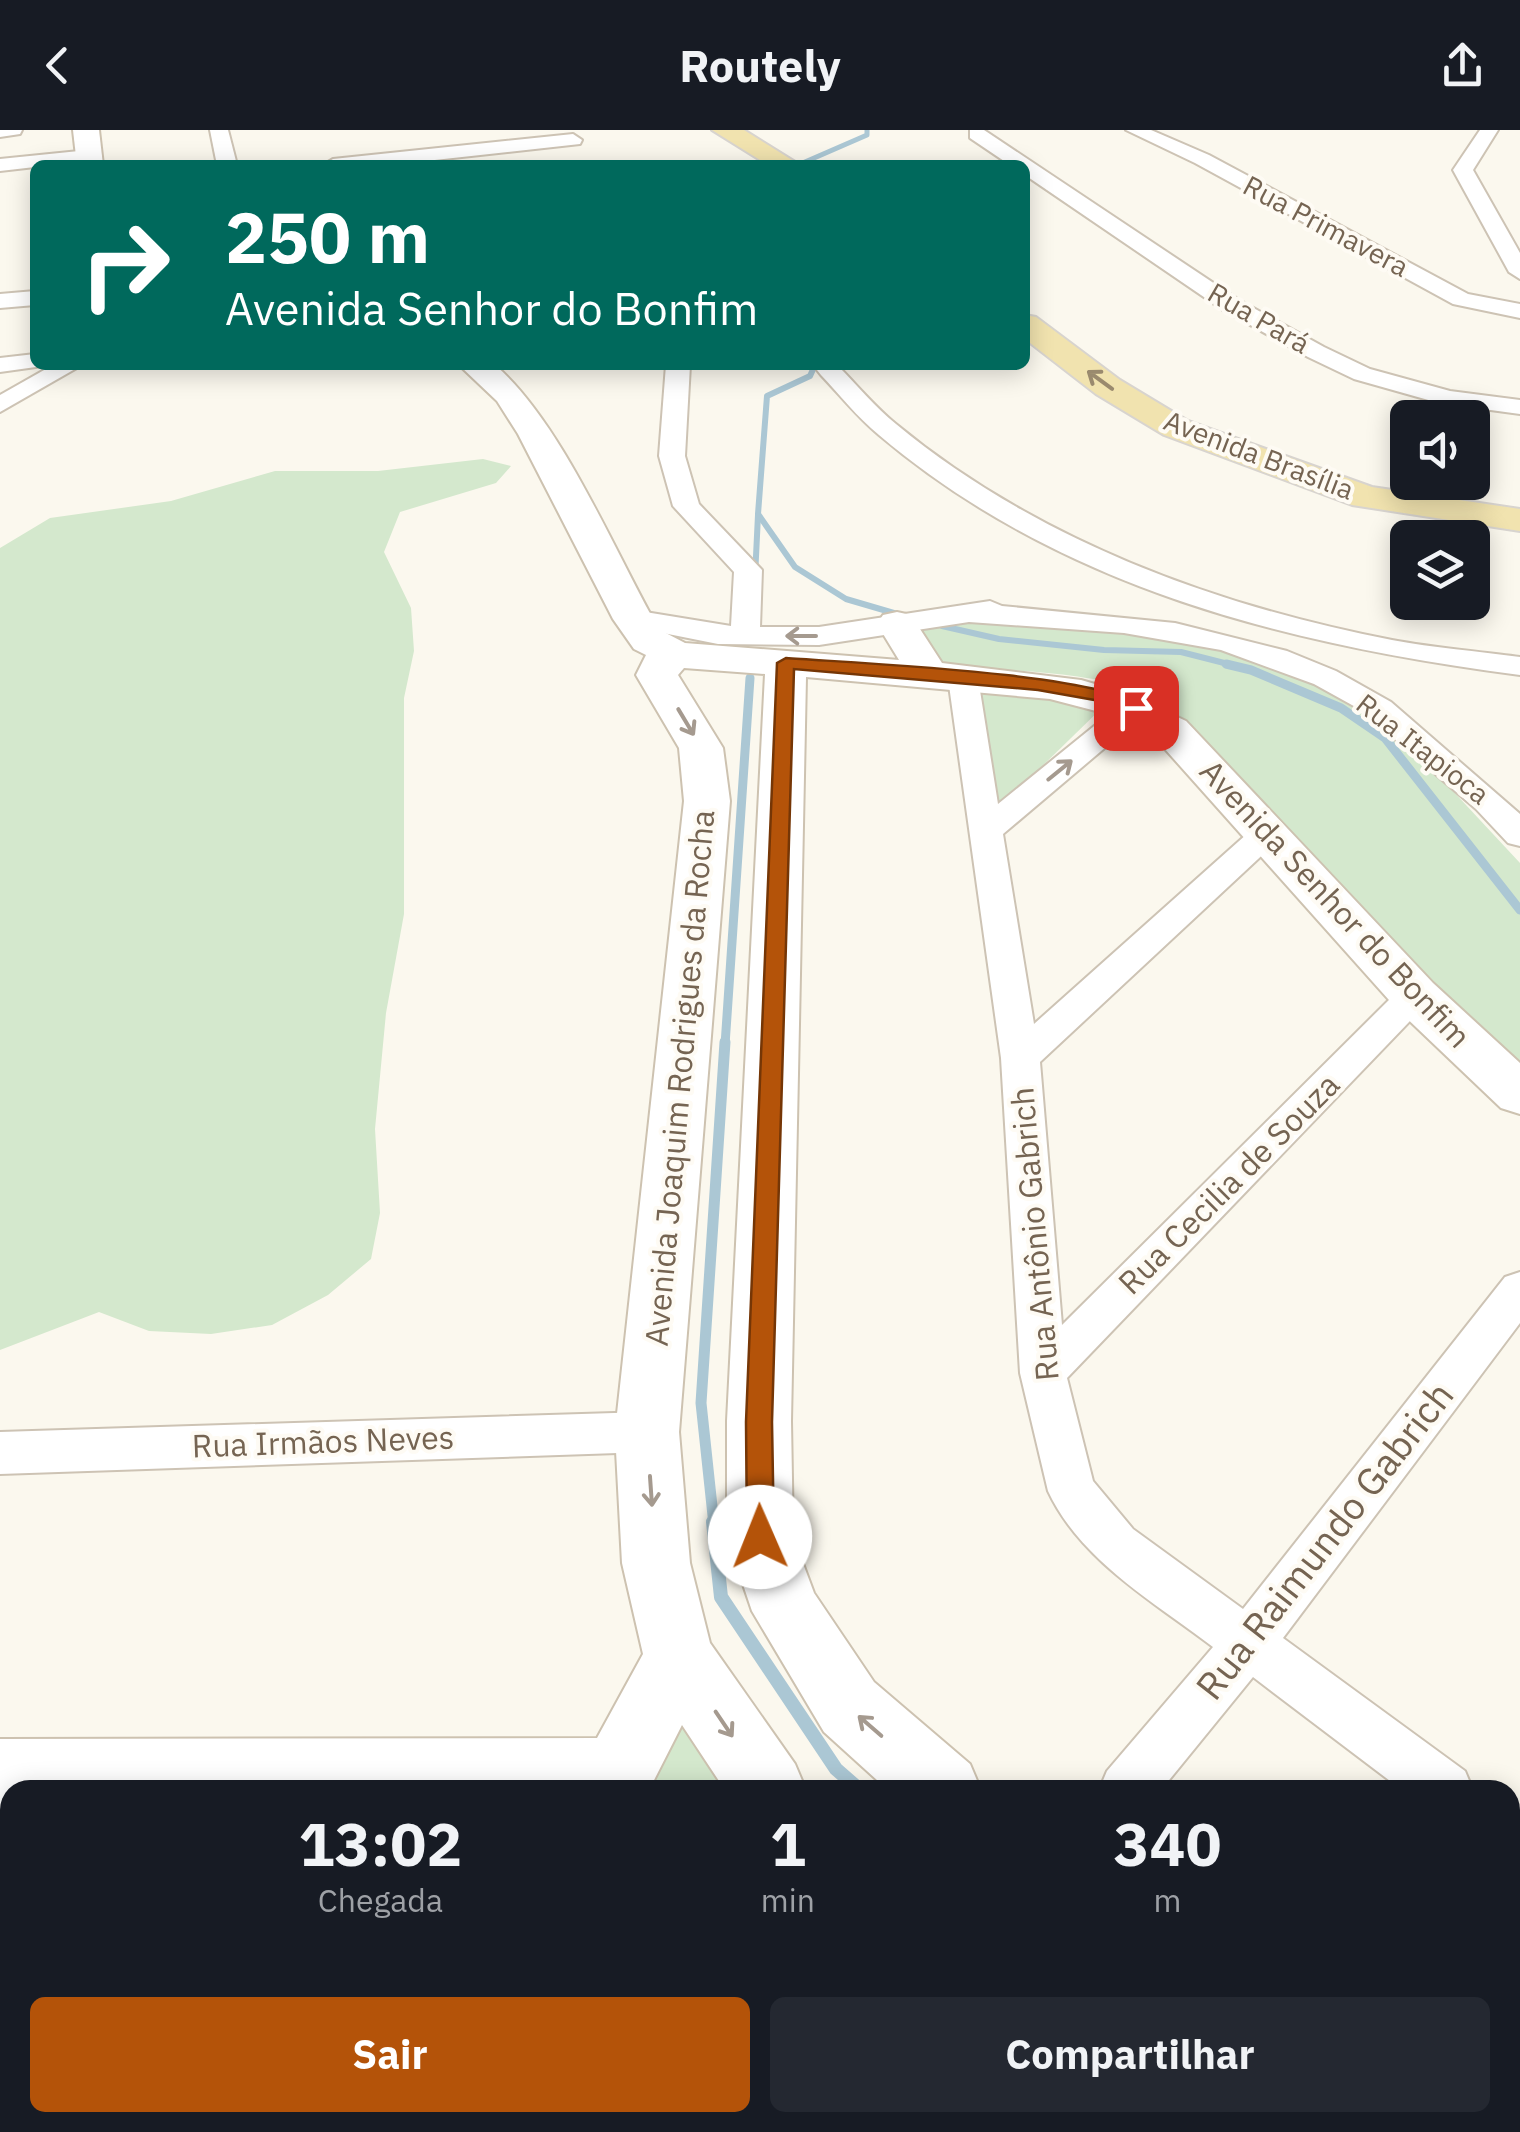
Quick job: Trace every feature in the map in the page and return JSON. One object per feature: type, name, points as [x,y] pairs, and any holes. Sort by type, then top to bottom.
[{"type":"main road","points":[[748,133],[781,160]]},
{"type":"main road","points":[[748,133],[803,160]]},
{"type":"main road","name":"Avenida Brasília","points":[[1030,328],[1108,387],[1176,428],[1364,496],[1520,520]]},
{"type":"main road","name":"Avenida Brasília","points":[[1030,362],[1088,407],[1196,456],[1364,511],[1520,534]]},
{"type":"street","points":[[0,131],[14,130]]},
{"type":"street","points":[[219,130],[226,160]]},
{"type":"street","points":[[472,130],[482,149]]},
{"type":"street","name":"Rua Pará","points":[[1005,130],[977,134],[1015,160]]},
{"type":"street","name":"Rua Primavera","points":[[1135,130],[1202,159],[1460,299],[1520,311]]},
{"type":"street","points":[[1489,130],[1463,170],[1509,229],[1520,272]]},
{"type":"street","points":[[344,160],[357,154],[573,141]]},
{"type":"street","points":[[31,160],[88,151]]},
{"type":"street","points":[[0,165],[30,160]]},
{"type":"street","name":"Rua Pará","points":[[1030,170],[1231,305],[1316,352],[1362,374],[1448,398],[1520,407]]},
{"type":"street","points":[[0,302],[30,299]]},
{"type":"street","points":[[0,364],[30,361]]},
{"type":"street","points":[[0,405],[61,370]]},
{"type":"street","points":[[481,370],[510,395],[536,434],[648,640],[676,655],[966,612],[1146,598],[1208,604],[1391,649],[1520,666]]},
{"type":"street","points":[[678,370],[672,456],[686,506],[748,570],[760,1537],[787,1611],[848,1707],[932,1780]]},
{"type":"street","points":[[829,370],[891,433],[968,488],[1036,529],[1208,604]]},
{"type":"street","name":"Rua Itapioca","points":[[966,612],[1139,623],[1252,647],[1302,666],[1374,704],[1508,811],[1520,835]]},
{"type":"street","points":[[633,618],[750,644]]},
{"type":"street","points":[[897,624],[946,677]]},
{"type":"street","name":"Avenida Senhor do Bonfim","points":[[676,655],[750,644],[946,677],[1071,690],[1104,696],[1136,708],[1171,730],[1415,996],[1520,1094]]},
{"type":"street","points":[[1374,704],[1391,649]]},
{"type":"street","name":"Avenida Joaquim Rodrigues da Rocha","points":[[676,655],[662,664],[657,675],[701,748],[707,801],[646,1432],[656,1563],[679,1658],[761,1780]]},
{"type":"street","name":"Rua Antônio Gabrich","points":[[946,677],[985,832],[1020,1058],[1042,1373],[1072,1491],[1116,1546],[1432,1780]]},
{"type":"street","points":[[985,832],[1136,708]]},
{"type":"street","points":[[1020,1058],[1269,833]]},
{"type":"street","name":"Rua Cecilia de Souza","points":[[1042,1373],[1415,996]]},
{"type":"street","name":"Rua Raimundo Gabrich","points":[[1134,1780],[1246,1645],[1520,1290]]},
{"type":"street","name":"Rua Irmãos Neves","points":[[0,1453],[646,1432]]},
{"type":"street","points":[[613,1780],[679,1658]]},
{"type":"street","points":[[0,1776],[408,1780]]},
{"type":"green space","points":[[483,459],[511,466],[496,483],[400,512],[384,552],[411,608],[414,651],[404,698],[404,914],[386,1013],[375,1129],[380,1213],[371,1259],[328,1295],[272,1325],[211,1334],[149,1331],[99,1312],[0,1350],[0,548],[50,518],[171,501],[275,471],[378,471]]},
{"type":"green space","points":[[953,622],[1007,622],[1214,644],[1314,677],[1399,733],[1520,863],[1520,1078],[1195,732],[1148,697],[1111,683],[1040,672],[947,667],[929,660],[917,630]]},
{"type":"green space","points":[[969,685],[1109,701],[989,818]]},
{"type":"green space","points":[[685,1687],[745,1780],[647,1780]]},
{"type":"waterway","points":[[810,160],[867,135],[867,130]]},
{"type":"waterway","points":[[813,370],[810,376],[767,396],[758,514],[795,567],[846,599],[904,616]]},
{"type":"waterway","points":[[755,577],[758,515]]},
{"type":"waterway","points":[[942,626],[999,639],[1104,650],[1181,652],[1236,666]]},
{"type":"waterway","points":[[1226,664],[1251,670],[1341,708],[1385,738],[1520,910]]},
{"type":"waterway","points":[[725,1045],[750,678]]},
{"type":"waterway","points":[[714,1525],[701,1403],[725,1042]]},
{"type":"waterway","points":[[713,1522],[721,1597],[836,1769],[849,1780]]},
{"type":"route","points":[[760,1537],[759,1422],[786,663],[1038,685],[1104,696],[1136,708]]}]
